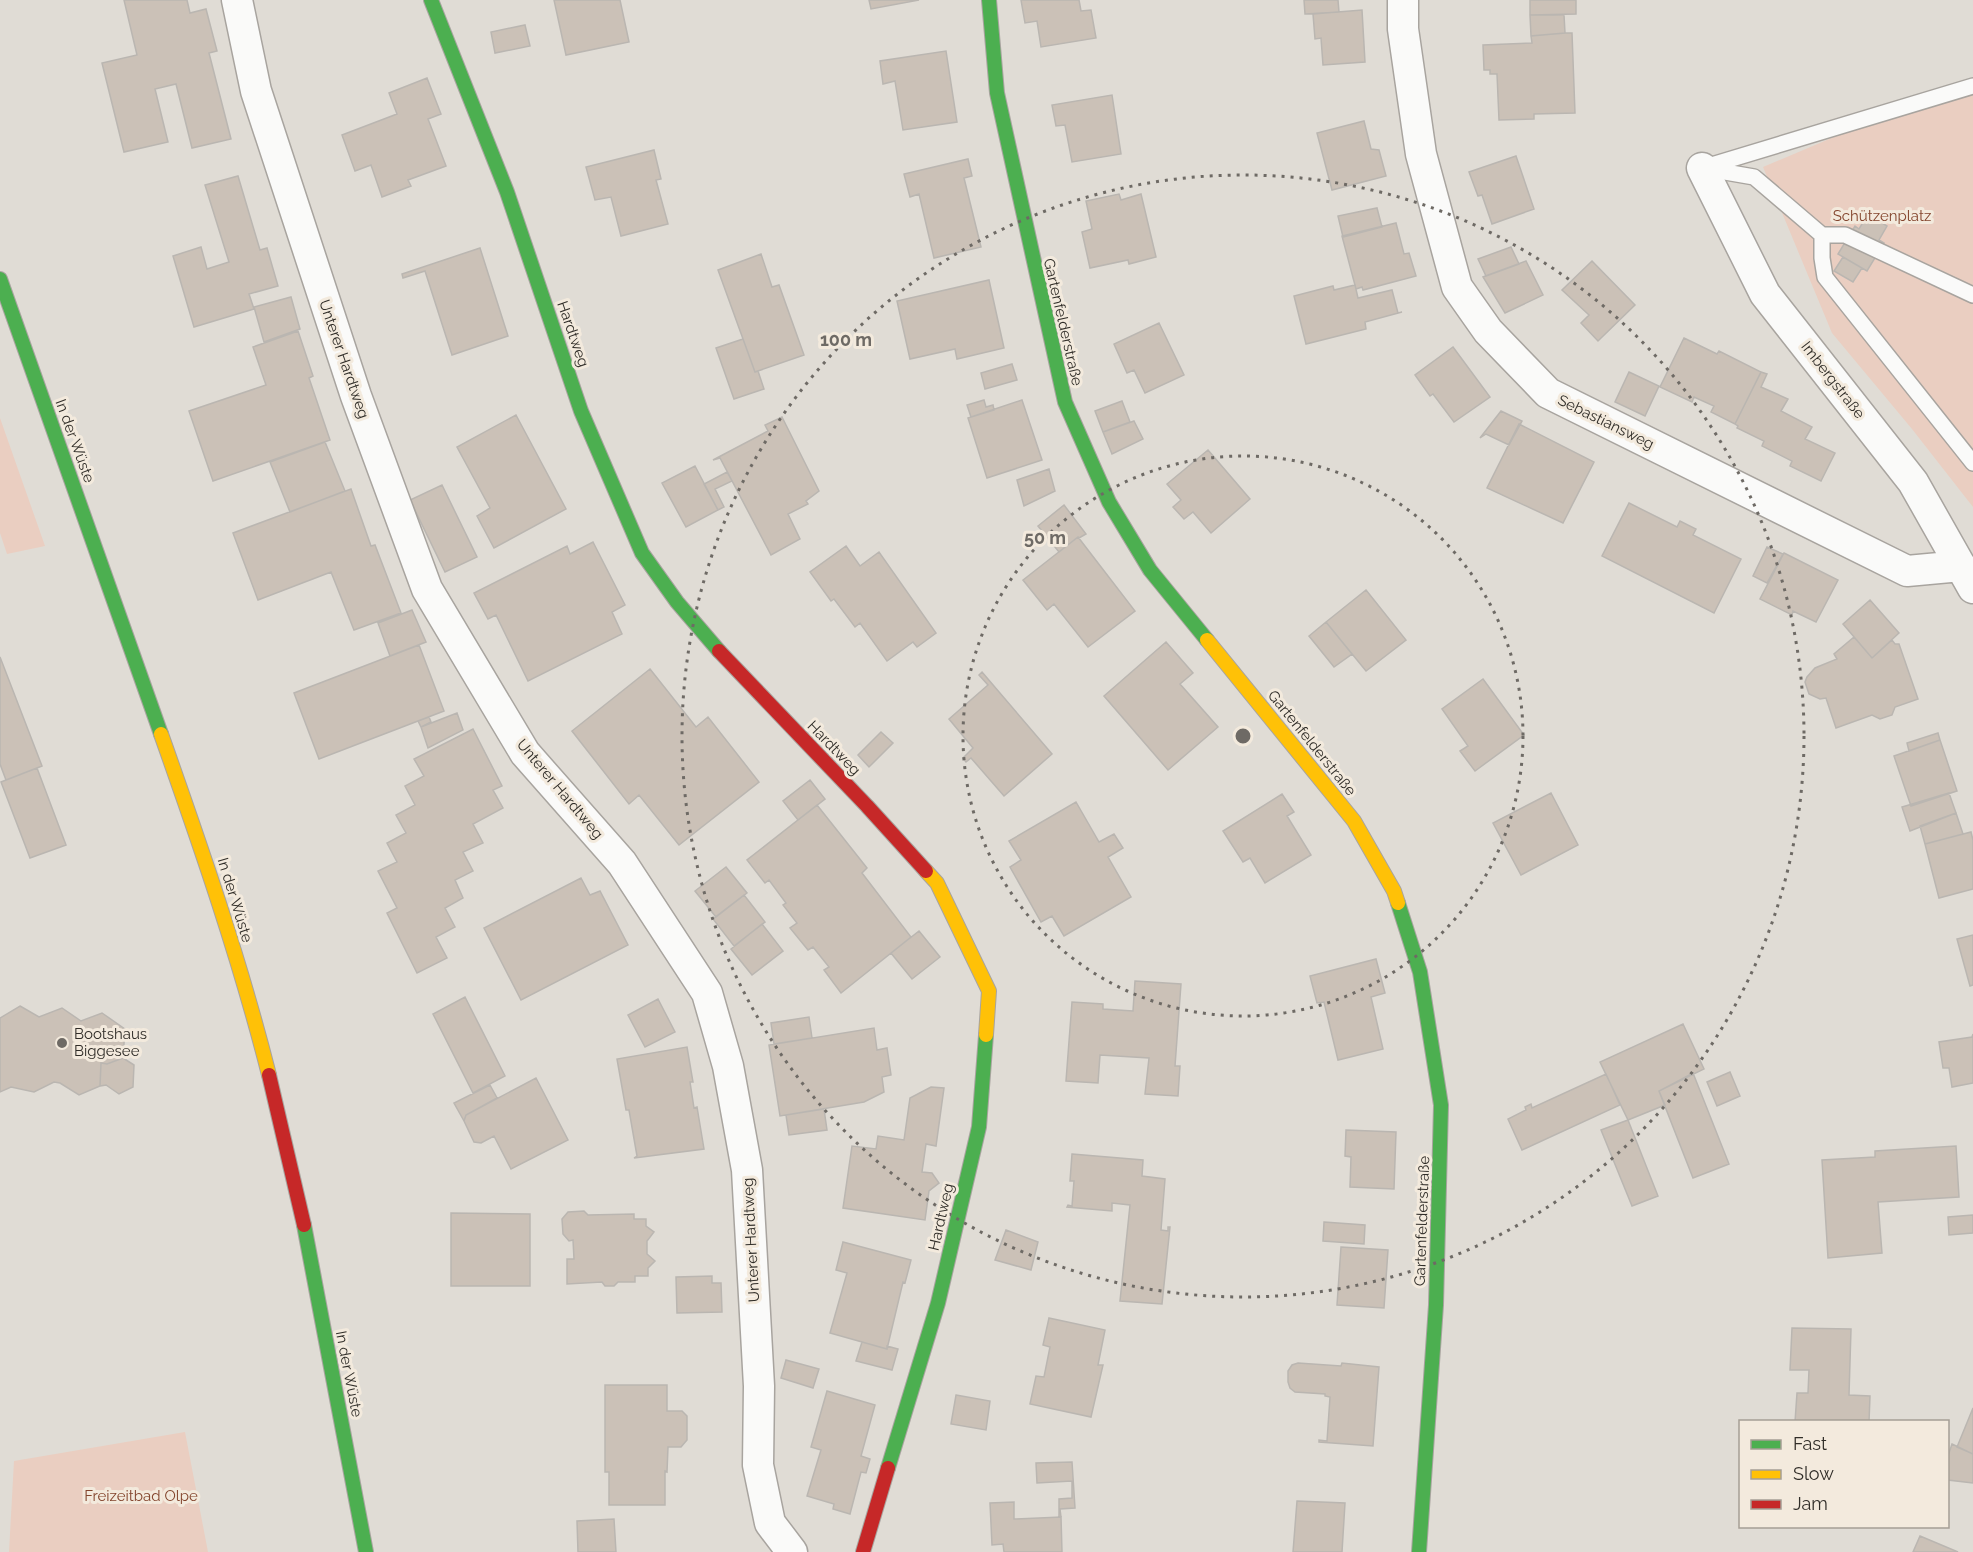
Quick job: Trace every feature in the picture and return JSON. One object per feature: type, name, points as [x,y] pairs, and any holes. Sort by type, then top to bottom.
[{"type":"street","name":"Unterer Hardtweg","points":[[237,0],[256,91],[356,396],[427,589],[525,753],[622,862],[706,993],[728,1066],[747,1170],[759,1386],[758,1465],[770,1523],[792,1552]]},
{"type":"street","name":"Hardtweg","points":[[431,0],[507,192],[581,411],[642,553],[677,602],[720,652],[937,883],[989,991],[979,1127],[938,1303],[863,1552]]},
{"type":"street","name":"Gartenfelderstraße","points":[[988,0],[997,93],[1065,402],[1109,502],[1150,570],[1354,821],[1394,891],[1420,972],[1441,1105],[1436,1305],[1419,1552]]},
{"type":"street","name":"Sebastiansweg","points":[[1403,0],[1403,29],[1421,154],[1457,287],[1488,331],[1548,393],[1907,571],[1967,577]]},
{"type":"street","name":"Imbergstraße","points":[[1702,168],[1765,294],[1913,482],[1967,577]]},
{"type":"street","name":"In der Wüste","points":[[0,279],[207,864],[259,1036],[301,1208],[366,1552]]},
{"type":"lane","points":[[1702,168],[1973,86]]},
{"type":"lane","points":[[1702,168],[1754,177],[1822,235],[1845,235],[1973,295]]},
{"type":"lane","points":[[1822,235],[1825,277],[1973,463]]},
{"type":"green space","name":"Schützenplatz","points":[[1973,78],[1973,507],[1832,333],[1763,167]]},
{"type":"green space","points":[[0,418],[45,546],[7,554],[0,533]]},
{"type":"green space","name":"Freizeitbad Olpe","points":[[185,1432],[208,1552],[9,1552],[14,1461]]},
{"type":"building","points":[[124,0],[187,0],[190,13],[206,9],[217,51],[209,53],[231,139],[192,148],[176,84],[155,89],[168,142],[124,152],[102,63],[137,55]]},
{"type":"building","points":[[554,0],[620,0],[629,42],[566,55]]},
{"type":"building","points":[[869,0],[919,0],[871,9]]},
{"type":"building","points":[[1021,0],[1079,0],[1081,11],[1091,10],[1096,38],[1041,47],[1037,21],[1025,23]]},
{"type":"building","points":[[1304,0],[1338,0],[1339,12],[1305,14]]},
{"type":"building","points":[[1530,0],[1576,0],[1576,14],[1530,15]]},
{"type":"building","points":[[1362,10],[1365,62],[1323,65],[1321,38],[1315,39],[1313,14]]},
{"type":"building","points":[[1530,15],[1564,15],[1565,33],[1531,36]]},
{"type":"building","points":[[525,25],[530,46],[495,53],[491,32]]},
{"type":"building","points":[[1572,33],[1575,113],[1534,114],[1534,119],[1499,120],[1497,74],[1490,74],[1490,70],[1484,70],[1483,45],[1532,43],[1531,36]]},
{"type":"building","points":[[946,51],[957,122],[903,130],[895,81],[883,84],[880,61]]},
{"type":"building","points":[[427,78],[441,114],[428,119],[446,166],[408,180],[411,186],[382,197],[371,165],[355,171],[342,135],[397,114],[389,93]]},
{"type":"building","points":[[1112,95],[1121,154],[1072,162],[1065,125],[1056,126],[1052,105]]},
{"type":"building","points":[[1364,121],[1371,149],[1379,150],[1386,176],[1332,190],[1317,133]]},
{"type":"building","points":[[654,150],[661,179],[656,180],[668,224],[621,236],[611,197],[595,200],[586,167]]},
{"type":"building","points":[[1516,156],[1534,209],[1492,224],[1482,195],[1478,196],[1469,172]]},
{"type":"building","points":[[968,159],[972,176],[964,178],[981,247],[934,258],[919,194],[910,197],[904,174]]},
{"type":"building","points":[[238,176],[260,250],[267,248],[278,286],[249,294],[254,309],[194,327],[173,256],[201,247],[207,269],[229,262],[205,185]]},
{"type":"building","points":[[1119,194],[1121,200],[1141,194],[1156,257],[1129,264],[1128,260],[1090,268],[1082,232],[1092,229],[1086,201]]},
{"type":"building","points":[[1377,208],[1382,227],[1343,237],[1338,216]]},
{"type":"building","points":[[1868,214],[1887,226],[1879,240],[1884,243],[1867,271],[1838,254],[1855,226],[1859,229]]},
{"type":"building","points":[[1396,223],[1404,254],[1409,253],[1416,276],[1363,290],[1362,287],[1356,289],[1342,236]]},
{"type":"building","points":[[1511,247],[1519,264],[1486,276],[1478,259]]},
{"type":"building","points":[[480,248],[508,336],[452,355],[425,271],[403,278],[402,274]]},
{"type":"building","points":[[761,254],[772,287],[779,285],[804,355],[755,372],[718,270]]},
{"type":"building","points":[[1843,257],[1862,268],[1853,282],[1834,271]]},
{"type":"building","points":[[1526,261],[1543,295],[1505,313],[1483,277]]},
{"type":"building","points":[[1592,261],[1635,305],[1598,341],[1581,323],[1589,315],[1562,290]]},
{"type":"building","points":[[989,280],[1004,348],[957,359],[955,349],[910,359],[897,301]]},
{"type":"building","points":[[1355,285],[1358,298],[1392,290],[1398,313],[1402,312],[1365,322],[1366,329],[1306,344],[1294,296],[1333,286],[1334,290]]},
{"type":"building","points":[[291,297],[300,329],[264,342],[254,307]]},
{"type":"building","points":[[1159,323],[1184,375],[1145,393],[1134,370],[1127,373],[1114,344]]},
{"type":"building","points":[[298,331],[313,376],[309,378],[330,440],[213,481],[189,411],[266,385],[253,347]]},
{"type":"building","points":[[1684,338],[1717,354],[1719,351],[1761,372],[1735,424],[1711,412],[1714,406],[1694,397],[1692,402],[1660,387]]},
{"type":"building","points":[[743,339],[764,389],[734,399],[716,348]]},
{"type":"building","points":[[1453,347],[1490,397],[1454,422],[1433,394],[1430,396],[1415,375]]},
{"type":"building","points":[[1012,364],[1017,380],[985,389],[981,373]]},
{"type":"building","points":[[1629,372],[1659,386],[1645,416],[1615,402]]},
{"type":"building","points":[[1761,372],[1767,374],[1761,387],[1788,399],[1781,411],[1812,427],[1805,439],[1835,453],[1821,481],[1790,466],[1792,461],[1762,446],[1764,441],[1737,428],[1735,424]]},
{"type":"building","points":[[984,400],[986,407],[993,405],[994,410],[971,417],[967,405]]},
{"type":"building","points":[[1022,400],[1042,460],[987,478],[968,418]]},
{"type":"building","points":[[1122,401],[1130,422],[1103,432],[1095,411]]},
{"type":"building","points":[[1501,411],[1522,421],[1509,445],[1486,434],[1480,438]]},
{"type":"building","points":[[516,415],[566,509],[494,548],[477,516],[490,508],[457,447]]},
{"type":"building","points":[[782,417],[819,491],[806,501],[808,504],[788,514],[800,539],[771,555],[720,458],[713,460],[768,431],[765,425]]},
{"type":"building","points":[[1134,421],[1143,439],[1112,454],[1103,432]]},
{"type":"building","points":[[1519,424],[1594,462],[1563,523],[1487,488]]},
{"type":"building","points":[[325,442],[345,491],[290,512],[270,462]]},
{"type":"building","points":[[1208,450],[1250,499],[1211,533],[1193,512],[1184,519],[1173,507],[1181,500],[1167,484]]},
{"type":"building","points":[[695,466],[718,510],[686,527],[662,483]]},
{"type":"building","points":[[1049,469],[1055,491],[1024,506],[1017,480]]},
{"type":"building","points":[[727,472],[732,481],[715,489],[724,507],[718,510],[704,484]]},
{"type":"building","points":[[442,485],[477,557],[445,572],[410,500]]},
{"type":"building","points":[[351,489],[371,546],[375,545],[401,613],[354,630],[331,572],[258,600],[233,533]]},
{"type":"building","points":[[1629,503],[1677,527],[1680,521],[1696,529],[1693,535],[1741,559],[1714,613],[1602,556]]},
{"type":"building","points":[[1064,505],[1086,534],[1078,537],[1059,552],[1038,526]]},
{"type":"building","points":[[1078,537],[1135,611],[1088,647],[1054,604],[1047,610],[1023,580]]},
{"type":"building","points":[[593,542],[625,605],[612,612],[622,634],[528,681],[496,615],[488,619],[474,593],[567,546],[570,554]]},
{"type":"building","points":[[846,546],[860,566],[879,552],[936,633],[917,647],[913,642],[887,661],[860,623],[855,627],[834,599],[831,601],[810,572]]},
{"type":"building","points":[[1767,547],[1783,554],[1767,583],[1753,576]]},
{"type":"building","points":[[1784,553],[1838,580],[1816,622],[1793,611],[1792,615],[1760,599]]},
{"type":"building","points":[[1366,590],[1406,640],[1366,671],[1326,622]]},
{"type":"building","points":[[1870,600],[1899,633],[1872,658],[1843,624]]},
{"type":"building","points":[[412,610],[426,642],[390,656],[378,623]]},
{"type":"building","points":[[1326,622],[1352,654],[1334,667],[1309,636]]},
{"type":"building","points":[[1854,637],[1872,658],[1892,640],[1895,644],[1899,644],[1918,699],[1895,707],[1892,715],[1880,719],[1872,715],[1836,728],[1826,698],[1820,699],[1809,694],[1805,682],[1815,668],[1837,659],[1834,654]]},
{"type":"building","points":[[1166,642],[1193,673],[1180,684],[1218,727],[1168,770],[1104,696]]},
{"type":"building","points":[[419,645],[444,711],[319,759],[294,693]]},
{"type":"building","points":[[0,657],[42,766],[6,780],[0,764]]},
{"type":"building","points":[[650,669],[696,727],[708,717],[759,782],[679,845],[639,795],[629,804],[572,731]]},
{"type":"building","points":[[982,672],[1052,754],[1004,796],[971,758],[966,762],[963,758],[973,748],[949,719],[988,685],[979,675]]},
{"type":"building","points":[[1483,679],[1524,735],[1475,771],[1460,751],[1468,746],[1442,709]]},
{"type":"building","points":[[457,713],[463,730],[428,748],[421,727]]},
{"type":"building","points":[[429,717],[431,722],[421,727],[418,721]]},
{"type":"building","points":[[473,729],[502,786],[493,790],[503,808],[473,824],[483,843],[463,852],[473,871],[455,880],[463,898],[445,908],[455,927],[436,937],[447,958],[417,973],[387,913],[397,908],[378,871],[397,862],[387,843],[406,833],[396,815],[415,805],[405,786],[424,776],[414,759]]},
{"type":"building","points":[[881,732],[893,743],[869,767],[858,755]]},
{"type":"building","points":[[1938,733],[1940,740],[1909,751],[1907,743]]},
{"type":"building","points":[[1940,740],[1957,791],[1911,806],[1894,756]]},
{"type":"building","points":[[37,768],[66,845],[30,858],[1,782]]},
{"type":"building","points":[[810,780],[825,799],[798,820],[783,801]]},
{"type":"building","points":[[1551,793],[1578,845],[1521,875],[1493,823]]},
{"type":"building","points":[[1949,793],[1956,813],[1910,831],[1902,807]]},
{"type":"building","points":[[1282,794],[1294,812],[1287,816],[1311,855],[1265,883],[1250,858],[1243,862],[1223,831]]},
{"type":"building","points":[[1076,802],[1099,842],[1114,834],[1123,848],[1108,857],[1131,897],[1064,936],[1052,916],[1041,922],[1010,867],[1021,860],[1009,841]]},
{"type":"building","points":[[817,805],[867,868],[862,873],[911,937],[841,993],[824,970],[829,967],[813,947],[808,950],[790,928],[797,923],[783,905],[786,903],[769,880],[765,883],[747,860]]},
{"type":"building","points":[[1956,813],[1963,834],[1925,844],[1920,826]]},
{"type":"building","points":[[1971,832],[1973,889],[1939,898],[1925,844]]},
{"type":"building","points":[[726,867],[747,893],[716,917],[695,891]]},
{"type":"building","points":[[581,878],[590,895],[600,891],[628,945],[521,1000],[484,928]]},
{"type":"building","points":[[744,895],[765,922],[734,946],[713,919]]},
{"type":"building","points":[[762,924],[783,951],[752,975],[731,949]]},
{"type":"building","points":[[919,931],[940,957],[912,979],[891,953]]},
{"type":"building","points":[[1973,935],[1973,985],[1970,986],[1957,939]]},
{"type":"building","points":[[1376,959],[1385,993],[1371,997],[1383,1049],[1338,1060],[1324,1002],[1317,1003],[1310,976]]},
{"type":"building","points":[[1135,981],[1181,984],[1175,1066],[1180,1066],[1178,1096],[1145,1094],[1149,1058],[1100,1055],[1098,1083],[1066,1081],[1072,1002],[1103,1004],[1103,1009],[1133,1011]]},
{"type":"building","points":[[465,997],[505,1076],[473,1093],[433,1014]]},
{"type":"building","points":[[658,999],[675,1032],[645,1047],[628,1015]]},
{"type":"building","name":"Bootshaus Biggesee","points":[[20,1006],[39,1017],[62,1008],[81,1021],[102,1013],[125,1029],[123,1058],[107,1064],[101,1063],[100,1086],[79,1095],[60,1083],[54,1082],[34,1092],[11,1087],[0,1092],[0,1018]]},
{"type":"building","points":[[809,1017],[812,1038],[774,1044],[771,1023]]},
{"type":"building","points":[[1683,1024],[1704,1069],[1659,1091],[1665,1105],[1628,1120],[1600,1062]]},
{"type":"building","points":[[874,1028],[877,1050],[887,1048],[891,1075],[882,1077],[884,1092],[864,1102],[780,1116],[769,1045]]},
{"type":"building","points":[[1973,1034],[1973,1083],[1952,1087],[1949,1068],[1943,1068],[1939,1042],[1972,1037]]},
{"type":"building","points":[[687,1047],[693,1082],[690,1082],[694,1108],[697,1107],[704,1149],[634,1158],[637,1156],[617,1059]]},
{"type":"building","points":[[123,1058],[134,1065],[133,1087],[119,1094],[106,1085],[100,1086],[101,1063],[107,1064]]},
{"type":"building","points":[[1730,1072],[1740,1096],[1717,1106],[1707,1082]]},
{"type":"building","points":[[1693,1073],[1729,1164],[1693,1178],[1659,1091]]},
{"type":"building","points":[[1606,1074],[1620,1105],[1522,1150],[1508,1119],[1526,1110],[1525,1107],[1531,1104],[1532,1108]]},
{"type":"building","points":[[536,1078],[568,1140],[511,1169],[494,1136],[481,1143],[474,1142],[464,1121],[466,1115]]},
{"type":"building","points":[[490,1085],[497,1098],[466,1115],[464,1121],[454,1103]]},
{"type":"building","points":[[931,1087],[944,1088],[936,1146],[926,1144],[922,1172],[932,1173],[939,1183],[929,1191],[925,1220],[843,1208],[852,1146],[876,1149],[878,1136],[904,1140],[910,1098]]},
{"type":"building","points":[[824,1109],[827,1130],[789,1135],[786,1115]]},
{"type":"building","points":[[1628,1120],[1658,1196],[1632,1206],[1601,1130]]},
{"type":"building","points":[[1346,1130],[1396,1132],[1394,1189],[1350,1187],[1351,1157],[1345,1156]]},
{"type":"building","points":[[1956,1146],[1959,1197],[1878,1202],[1882,1253],[1828,1258],[1822,1160],[1875,1157],[1875,1151]]},
{"type":"building","points":[[1072,1154],[1143,1160],[1142,1176],[1165,1179],[1161,1230],[1168,1231],[1170,1227],[1162,1304],[1120,1301],[1130,1205],[1112,1203],[1112,1211],[1067,1207],[1072,1206],[1074,1181],[1070,1181]]},
{"type":"building","points":[[584,1211],[588,1215],[634,1214],[634,1219],[646,1219],[646,1226],[654,1232],[647,1241],[647,1254],[655,1261],[648,1268],[648,1276],[635,1276],[635,1282],[618,1282],[614,1286],[605,1286],[602,1282],[567,1284],[567,1259],[574,1259],[573,1240],[569,1241],[563,1234],[562,1219],[568,1212]]},
{"type":"building","points":[[451,1213],[530,1214],[530,1286],[451,1286]]},
{"type":"building","points":[[1973,1215],[1973,1233],[1949,1235],[1948,1217]]},
{"type":"building","points":[[1324,1222],[1365,1225],[1364,1244],[1323,1241]]},
{"type":"building","points":[[1006,1230],[1038,1242],[1031,1270],[995,1260]]},
{"type":"building","points":[[843,1242],[911,1260],[905,1283],[903,1282],[887,1349],[830,1333],[847,1273],[836,1270]]},
{"type":"building","points":[[1341,1247],[1388,1250],[1384,1308],[1337,1305]]},
{"type":"building","points":[[712,1276],[712,1283],[721,1283],[722,1312],[677,1313],[676,1277]]},
{"type":"building","points":[[1049,1318],[1105,1330],[1098,1365],[1103,1365],[1091,1417],[1030,1404],[1036,1376],[1044,1377],[1050,1347],[1043,1345]]},
{"type":"building","points":[[1792,1328],[1851,1329],[1849,1395],[1870,1396],[1869,1420],[1795,1420],[1797,1393],[1808,1393],[1809,1370],[1790,1370]]},
{"type":"building","points":[[862,1342],[887,1349],[887,1346],[898,1349],[892,1370],[856,1361]]},
{"type":"building","points":[[786,1360],[819,1369],[813,1388],[781,1378]]},
{"type":"building","points":[[1298,1363],[1341,1366],[1342,1363],[1379,1367],[1373,1446],[1319,1442],[1319,1440],[1327,1441],[1330,1397],[1325,1394],[1295,1392],[1290,1388],[1288,1371],[1292,1365]]},
{"type":"building","points":[[605,1385],[667,1385],[667,1411],[682,1411],[687,1416],[687,1440],[681,1447],[668,1447],[665,1505],[609,1505],[609,1472],[605,1472]]},
{"type":"building","points":[[827,1391],[875,1405],[861,1456],[870,1459],[866,1473],[861,1472],[850,1514],[833,1509],[834,1504],[807,1496],[821,1450],[811,1447]]},
{"type":"building","points":[[956,1395],[990,1401],[986,1430],[951,1424]]},
{"type":"building","points":[[1973,1408],[1973,1454],[1957,1447]]},
{"type":"building","points":[[1952,1444],[1973,1454],[1973,1483],[1949,1480],[1949,1453]]},
{"type":"building","points":[[1072,1462],[1075,1508],[1060,1509],[1061,1517],[1059,1517],[1059,1499],[1072,1498],[1072,1481],[1037,1483],[1036,1463]]},
{"type":"building","points":[[1297,1501],[1345,1503],[1342,1552],[1293,1552]]},
{"type":"building","points":[[1014,1502],[1014,1519],[1061,1517],[1062,1552],[1004,1552],[1003,1544],[992,1545],[990,1503]]},
{"type":"building","points":[[614,1519],[616,1552],[578,1552],[577,1521]]},
{"type":"building","points":[[1920,1536],[1958,1552],[1913,1552]]},
{"type":"traffic: fast","points":[[431,0],[507,192],[581,411],[642,553],[677,602],[719,651]]},
{"type":"traffic: fast","points":[[989,0],[997,93],[1065,402],[1109,502],[1150,570],[1207,640]]},
{"type":"traffic: fast","points":[[0,279],[161,734]]},
{"type":"traffic: fast","points":[[1398,903],[1420,972],[1441,1105],[1436,1305],[1419,1552]]},
{"type":"traffic: fast","points":[[888,1468],[938,1303],[979,1127],[986,1035]]},
{"type":"traffic: fast","points":[[304,1225],[366,1552]]},
{"type":"traffic: slow","points":[[1207,640],[1354,821],[1394,891],[1398,903]]},
{"type":"traffic: slow","points":[[161,734],[233,946],[269,1075]]},
{"type":"traffic: slow","points":[[926,871],[937,883],[989,991],[986,1035]]},
{"type":"traffic: jam","points":[[719,651],[926,871]]},
{"type":"traffic: jam","points":[[269,1075],[304,1225]]},
{"type":"traffic: jam","points":[[863,1552],[888,1468]]},
{"type":"place","name":"Bootshaus Biggesee","points":[[62,1043]]}]
